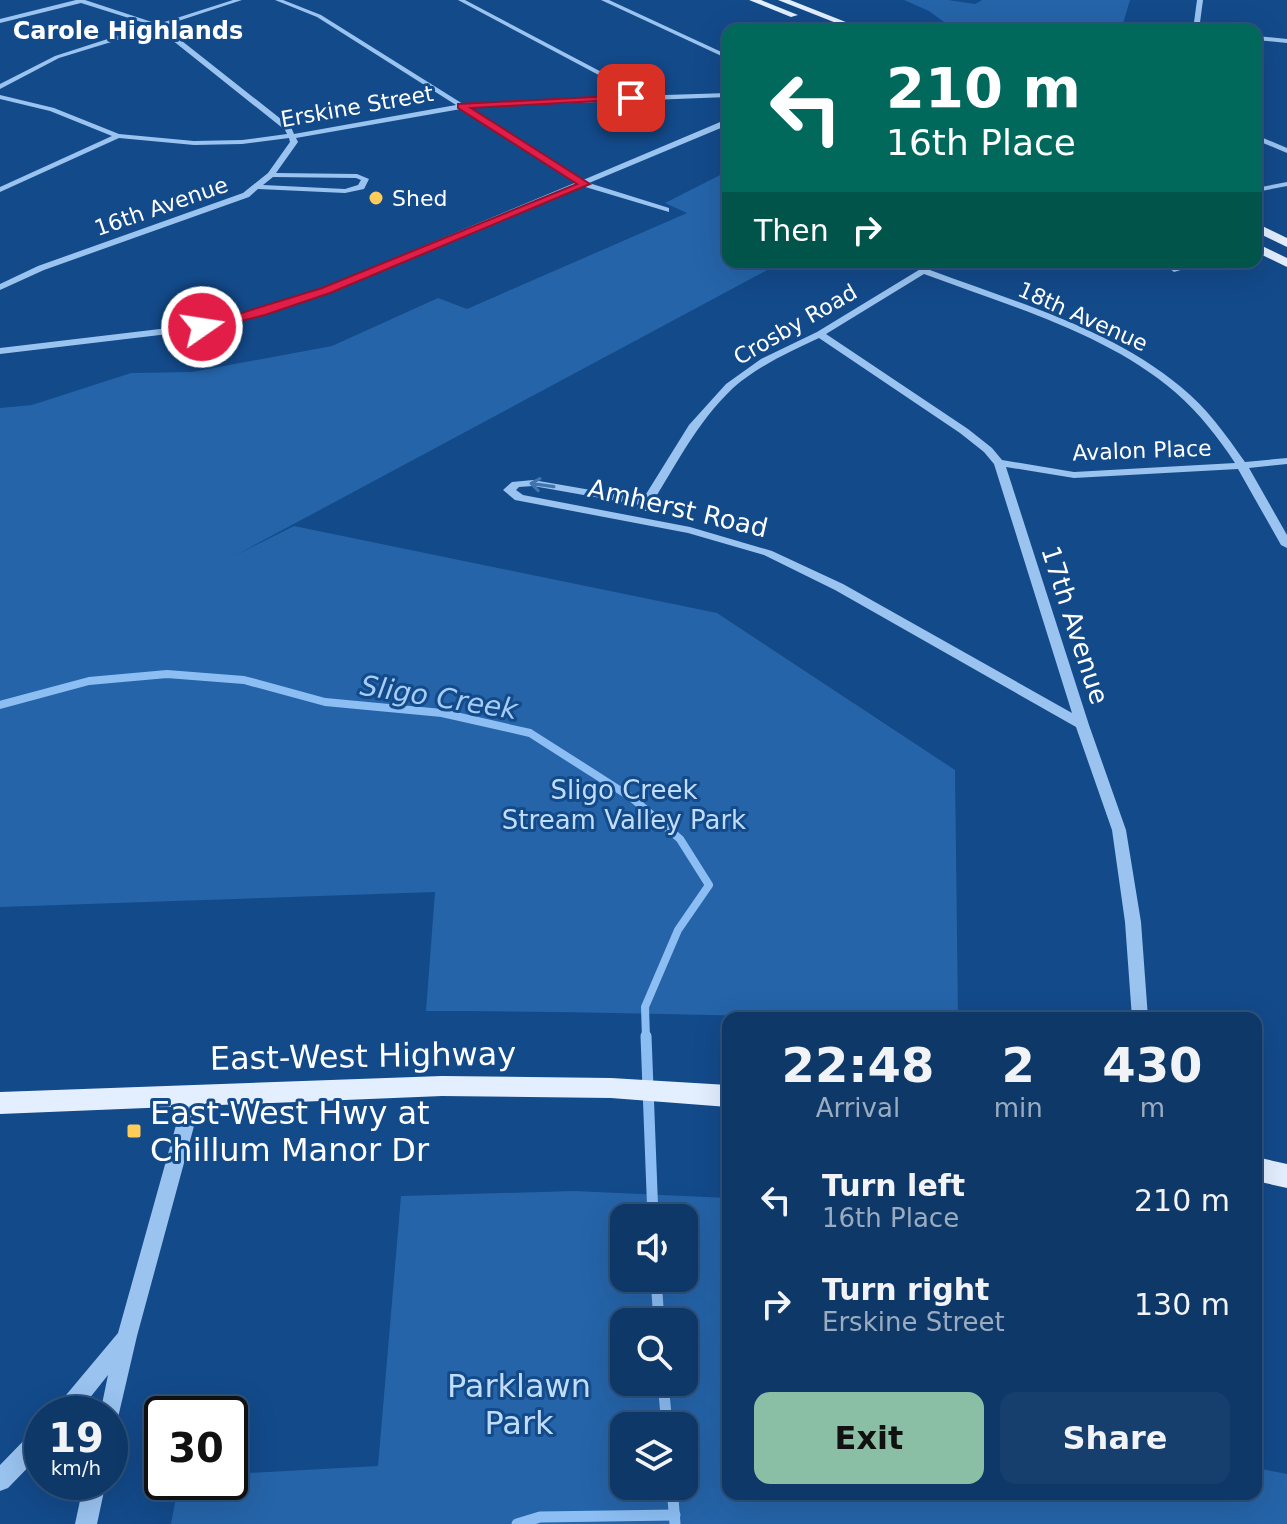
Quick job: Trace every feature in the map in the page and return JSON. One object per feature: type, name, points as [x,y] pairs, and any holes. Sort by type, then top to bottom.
[{"type":"main road","points":[[753,0],[816,24]]},
{"type":"main road","points":[[782,0],[846,24]]},
{"type":"main road","points":[[1262,230],[1287,243]]},
{"type":"main road","points":[[1262,251],[1287,263]]},
{"type":"main road","name":"East-West Highway","points":[[0,1103],[194,1093],[442,1086],[611,1088],[715,1095]]},
{"type":"main road","points":[[1262,1170],[1287,1176]]},
{"type":"street","points":[[0,21],[80,0],[159,26],[293,136]]},
{"type":"street","points":[[0,87],[57,57],[239,0]]},
{"type":"street","points":[[278,0],[319,16],[585,184],[666,210]]},
{"type":"street","points":[[461,0],[628,88],[631,98]]},
{"type":"street","points":[[604,0],[722,54]]},
{"type":"street","points":[[1197,24],[1200,0]]},
{"type":"street","points":[[1262,39],[1287,41]]},
{"type":"street","name":"Erskine Street","points":[[0,97],[52,109],[118,136],[194,143],[293,136],[461,106],[722,95]]},
{"type":"street","points":[[0,351],[182,331],[242,318],[326,290],[722,125]]},
{"type":"street","points":[[0,190],[118,136]]},
{"type":"street","name":"16th Avenue","points":[[0,287],[53,263],[232,202],[258,187],[271,175],[294,142],[293,136]]},
{"type":"street","points":[[1262,140],[1287,151]]},
{"type":"street","points":[[258,187],[345,191],[361,187],[365,179],[357,176],[271,175]]},
{"type":"street","points":[[1262,189],[1287,184]]},
{"type":"street","name":"Crosby Road","points":[[636,519],[693,427],[730,386],[764,361],[820,334],[929,268]]},
{"type":"street","points":[[1174,269],[1178,268]]},
{"type":"street","name":"18th Avenue","points":[[924,271],[1087,335],[1151,369],[1203,413],[1241,464],[1287,545]]},
{"type":"street","name":"17th Avenue","points":[[820,334],[964,431],[999,463],[1122,844],[1133,922],[1140,1012]]},
{"type":"street","name":"Avalon Place","points":[[999,463],[1074,475],[1210,469],[1287,461]]},
{"type":"street","name":"Amherst Road","points":[[646,503],[533,483],[516,484],[509,490],[519,498],[731,540],[780,558],[839,587],[1082,725]]},
{"type":"street","points":[[114,1396],[127,1336],[194,1093]]},
{"type":"street","points":[[78,1396],[127,1336]]},
{"type":"street","points":[[0,1480],[24,1456]]},
{"type":"street","points":[[86,1524],[91,1500]]},
{"type":"green space","points":[[904,0],[948,0],[975,4],[982,0],[1130,0],[1123,24],[947,24],[929,11]]},
{"type":"green space","name":"Sligo Creek Stream Valley Park","points":[[722,174],[722,268],[771,268],[236,555],[294,526],[717,613],[955,770],[958,1012],[722,1012],[722,1015],[426,1011],[435,892],[0,907],[0,408],[32,405],[131,373],[192,372],[332,346],[438,298],[467,309],[687,213],[665,203]]},
{"type":"green space","name":"Parklawn Park","points":[[574,1191],[722,1198],[722,1500],[1262,1500],[1262,1469],[1287,1474],[1287,1524],[171,1524],[176,1500],[248,1500],[248,1473],[378,1466],[401,1196]]},
{"type":"waterway","name":"Sligo Creek","points":[[0,705],[89,681],[167,674],[244,680],[325,702],[442,713],[530,733],[632,798],[680,839],[709,885],[678,930],[645,1007],[646,1038]]},
{"type":"waterway","name":"Sligo Creek","points":[[646,1036],[652,1204]]},
{"type":"waterway","name":"Sligo Creek","points":[[657,1292],[658,1308]]},
{"type":"waterway","name":"Sligo Creek","points":[[664,1396],[666,1412]]},
{"type":"waterway","name":"Sligo Creek","points":[[673,1500],[674,1515]]},
{"type":"waterway","points":[[517,1524],[540,1517],[674,1515]]},
{"type":"waterway","name":"Sligo Creek","points":[[674,1515],[675,1524]]},
{"type":"place","name":"Shed","points":[[376,198]]},
{"type":"place","name":"East-West Hwy at Chillum Manor Dr","points":[[134,1131]]},
{"type":"district","name":"Carole Highlands","points":[[128,31]]},
{"type":"route","points":[[202,327],[242,318],[326,290],[585,184],[461,106],[631,98]]}]
